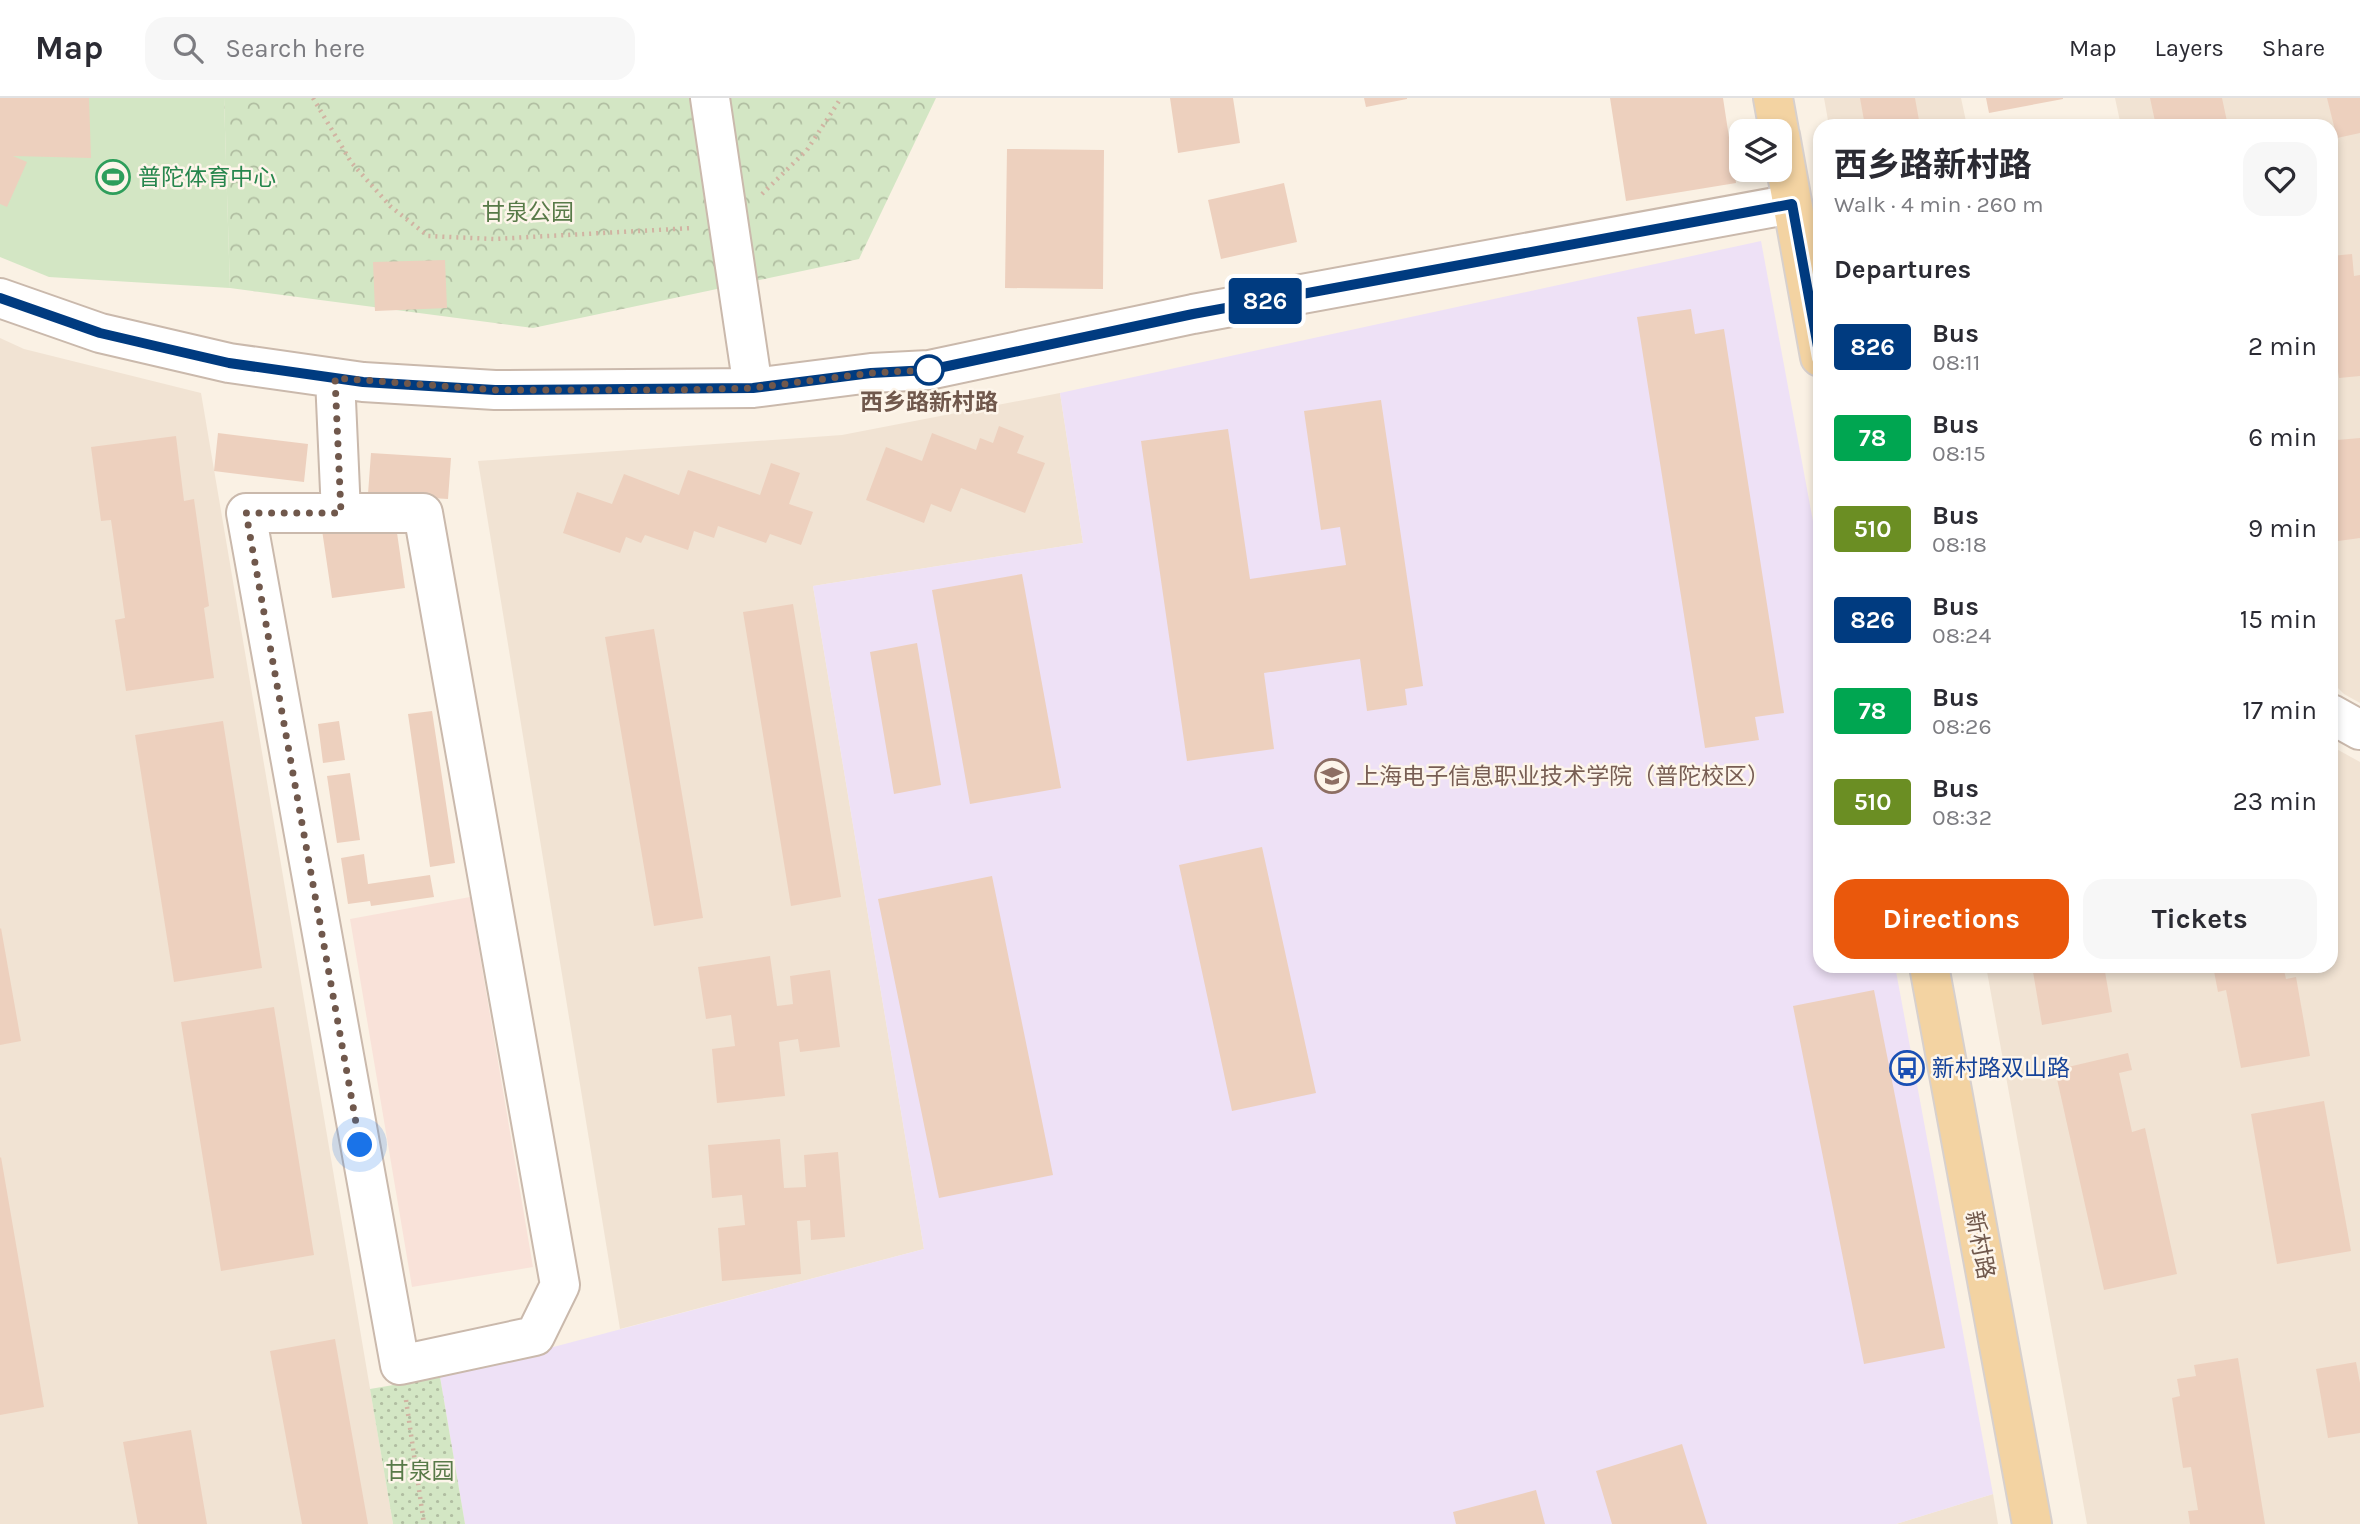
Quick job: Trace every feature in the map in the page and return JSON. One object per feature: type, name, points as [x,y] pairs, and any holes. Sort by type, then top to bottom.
[{"type":"main road","points":[[1773,98],[1777,119]]},
{"type":"main road","points":[[1788,182],[1813,320]]},
{"type":"main road","name":"新村路","points":[[1930,973],[2032,1524]]},
{"type":"street","points":[[710,98],[753,388]]},
{"type":"street","points":[[0,298],[100,333],[229,363],[335,378],[495,390],[753,388],[871,373],[929,370],[1193,314],[1792,204]]},
{"type":"street","points":[[335,378],[341,513]]},
{"type":"street","points":[[246,513],[423,513],[560,1285],[535,1336],[400,1365],[246,513]]},
{"type":"street","points":[[2338,718],[2360,730]]},
{"type":"path","points":[[313,98],[351,162],[390,206],[428,236],[494,239],[728,226],[807,150],[841,98]]},
{"type":"path","points":[[400,1365],[424,1524]]},
{"type":"shaded area","points":[[1824,98],[1961,98],[1966,119],[1828,119]]},
{"type":"shaded area","points":[[2115,98],[2360,98],[2360,703],[2338,688],[2338,119],[2120,119]]},
{"type":"shaded area","name":"上海电子信息职业技术学院（普陀校区）","points":[[1761,241],[1813,521],[1813,973],[1896,973],[1993,1494],[1896,1524],[465,1524],[440,1377],[924,1249],[813,586],[1083,543],[1060,393]]},
{"type":"shaded area","points":[[0,338],[24,349],[201,393],[393,1524],[0,1524]]},
{"type":"shaded area","points":[[1060,393],[1083,543],[813,586],[924,1249],[620,1329],[478,461],[842,435]]},
{"type":"shaded area","points":[[2338,750],[2360,762],[2360,1524],[2087,1524],[1987,973],[2338,973]]},
{"type":"shaded area","points":[[470,897],[533,1267],[412,1287],[350,919]]},
{"type":"shaded area","points":[[1993,1494],[1998,1524],[1896,1524]]},
{"type":"green space","name":"普陀体育中心","points":[[0,98],[224,98],[230,288],[49,277],[0,257]]},
{"type":"green space","name":"甘泉公园","points":[[224,98],[936,98],[859,259],[533,328],[230,288]]},
{"type":"green space","name":"甘泉园","points":[[440,1377],[465,1524],[393,1524],[370,1389]]},
{"type":"building","points":[[0,98],[89,98],[91,158],[13,156],[27,162],[7,207],[0,204]]},
{"type":"building","points":[[1170,98],[1233,98],[1240,143],[1178,153]]},
{"type":"building","points":[[1364,98],[1407,98],[1407,99],[1366,107]]},
{"type":"building","points":[[1610,98],[1723,98],[1729,137],[1729,182],[1736,183],[1626,201]]},
{"type":"building","points":[[1860,98],[1915,98],[1919,119],[1864,119]]},
{"type":"building","points":[[1986,98],[2063,98],[2063,99],[1989,113]]},
{"type":"building","points":[[2150,98],[2222,98],[2226,119],[2154,119]]},
{"type":"building","points":[[2327,98],[2360,98],[2360,133],[2338,138],[2338,119],[2332,119]]},
{"type":"building","points":[[1007,149],[1104,150],[1103,289],[1005,288]]},
{"type":"building","points":[[1284,183],[1297,242],[1221,259],[1208,200]]},
{"type":"building","points":[[2352,254],[2354,276],[2360,275],[2360,376],[2339,378],[2338,371],[2338,255]]},
{"type":"building","points":[[445,260],[447,308],[375,311],[373,262]]},
{"type":"building","points":[[1691,309],[1695,334],[1724,329],[1784,713],[1755,717],[1759,740],[1705,748],[1637,317]]},
{"type":"building","points":[[1381,400],[1423,686],[1405,689],[1407,705],[1367,711],[1360,659],[1264,673],[1274,749],[1187,761],[1141,441],[1228,429],[1250,579],[1346,565],[1340,527],[1321,530],[1304,411]]},
{"type":"building","points":[[999,426],[1024,436],[1017,453],[1045,463],[1025,513],[961,488],[951,512],[931,504],[924,523],[866,500],[886,447],[922,461],[932,433],[976,450],[980,438],[993,443]]},
{"type":"building","points":[[218,433],[308,444],[304,482],[214,471]]},
{"type":"building","points":[[176,436],[184,501],[194,499],[209,606],[204,608],[214,678],[126,691],[115,620],[125,618],[111,520],[101,521],[91,447]]},
{"type":"building","points":[[2360,438],[2360,538],[2338,541],[2338,440]]},
{"type":"building","points":[[371,453],[451,458],[448,499],[368,494]]},
{"type":"building","points":[[771,463],[800,473],[789,504],[813,512],[801,545],[770,534],[766,543],[718,526],[714,538],[694,531],[688,550],[645,535],[641,543],[626,537],[620,553],[563,533],[577,492],[612,504],[624,474],[679,495],[688,470],[760,495]]},
{"type":"building","points":[[395,519],[405,588],[332,598],[322,530]]},
{"type":"building","points":[[1022,574],[1061,788],[970,804],[932,590]]},
{"type":"building","points":[[793,604],[841,897],[791,906],[743,612]]},
{"type":"building","points":[[654,629],[703,918],[654,926],[605,637]]},
{"type":"building","points":[[917,643],[941,785],[894,794],[870,652]]},
{"type":"building","points":[[432,711],[455,863],[430,867],[408,714]]},
{"type":"building","points":[[223,721],[262,968],[174,982],[135,735]]},
{"type":"building","points":[[339,721],[345,760],[323,763],[318,724]]},
{"type":"building","points":[[350,773],[360,840],[337,843],[327,776]]},
{"type":"building","points":[[1262,847],[1316,1093],[1232,1111],[1179,865]]},
{"type":"building","points":[[364,854],[368,884],[430,875],[434,897],[371,906],[370,901],[348,904],[341,858]]},
{"type":"building","points":[[992,876],[1053,1175],[939,1198],[878,899]]},
{"type":"building","points":[[0,929],[21,1041],[0,1045]]},
{"type":"building","points":[[770,956],[777,1006],[793,1004],[790,976],[830,970],[840,1047],[800,1052],[798,1039],[779,1042],[785,1096],[717,1103],[712,1049],[735,1046],[731,1015],[706,1019],[698,967]]},
{"type":"building","points":[[2033,973],[2105,973],[2112,1012],[2042,1025]]},
{"type":"building","points":[[2214,973],[2285,973],[2286,979],[2296,977],[2310,1056],[2241,1068],[2226,990],[2218,992]]},
{"type":"building","points":[[1874,990],[1945,1348],[1864,1364],[1793,1006]]},
{"type":"building","points":[[274,1007],[314,1255],[221,1271],[181,1022]]},
{"type":"building","points":[[2128,1053],[2132,1070],[2119,1073],[2132,1132],[2145,1128],[2177,1274],[2104,1290],[2055,1070]]},
{"type":"building","points":[[2324,1101],[2351,1251],[2277,1264],[2251,1114]]},
{"type":"building","points":[[780,1139],[784,1188],[806,1187],[804,1155],[838,1152],[845,1237],[811,1240],[810,1220],[797,1221],[801,1274],[722,1281],[718,1228],[745,1225],[742,1195],[712,1198],[708,1145]]},
{"type":"building","points":[[0,1158],[44,1407],[0,1415]]},
{"type":"building","points":[[335,1339],[368,1524],[302,1524],[270,1351]]},
{"type":"building","points":[[2238,1358],[2265,1524],[2190,1524],[2188,1511],[2198,1510],[2191,1467],[2183,1468],[2172,1398],[2180,1396],[2177,1379],[2196,1376],[2194,1365]]},
{"type":"building","points":[[2356,1362],[2360,1383],[2360,1433],[2328,1438],[2316,1369]]},
{"type":"building","points":[[191,1430],[207,1524],[138,1524],[123,1442]]},
{"type":"building","points":[[1682,1444],[1707,1524],[1612,1524],[1596,1471]]},
{"type":"building","points":[[1536,1490],[1545,1524],[1456,1524],[1453,1512]]},
{"type":"bus line","name":"826","points":[[0,298],[100,333],[177,351],[229,363],[363,382],[495,390],[753,388],[871,373],[929,370],[1193,314],[1792,204],[1813,320]]},
{"type":"place","name":"普陀体育中心","points":[[113,177]]},
{"type":"place","name":"西乡路新村路","points":[[929,370]]},
{"type":"place","name":"上海电子信息职业技术学院（普陀校区）","points":[[1332,776]]},
{"type":"place","name":"新村路双山路","points":[[1907,1068]]},
{"type":"route","points":[[360,1145],[246,513],[341,513],[335,378],[495,390],[678,390],[753,388],[871,373],[929,370]]}]
